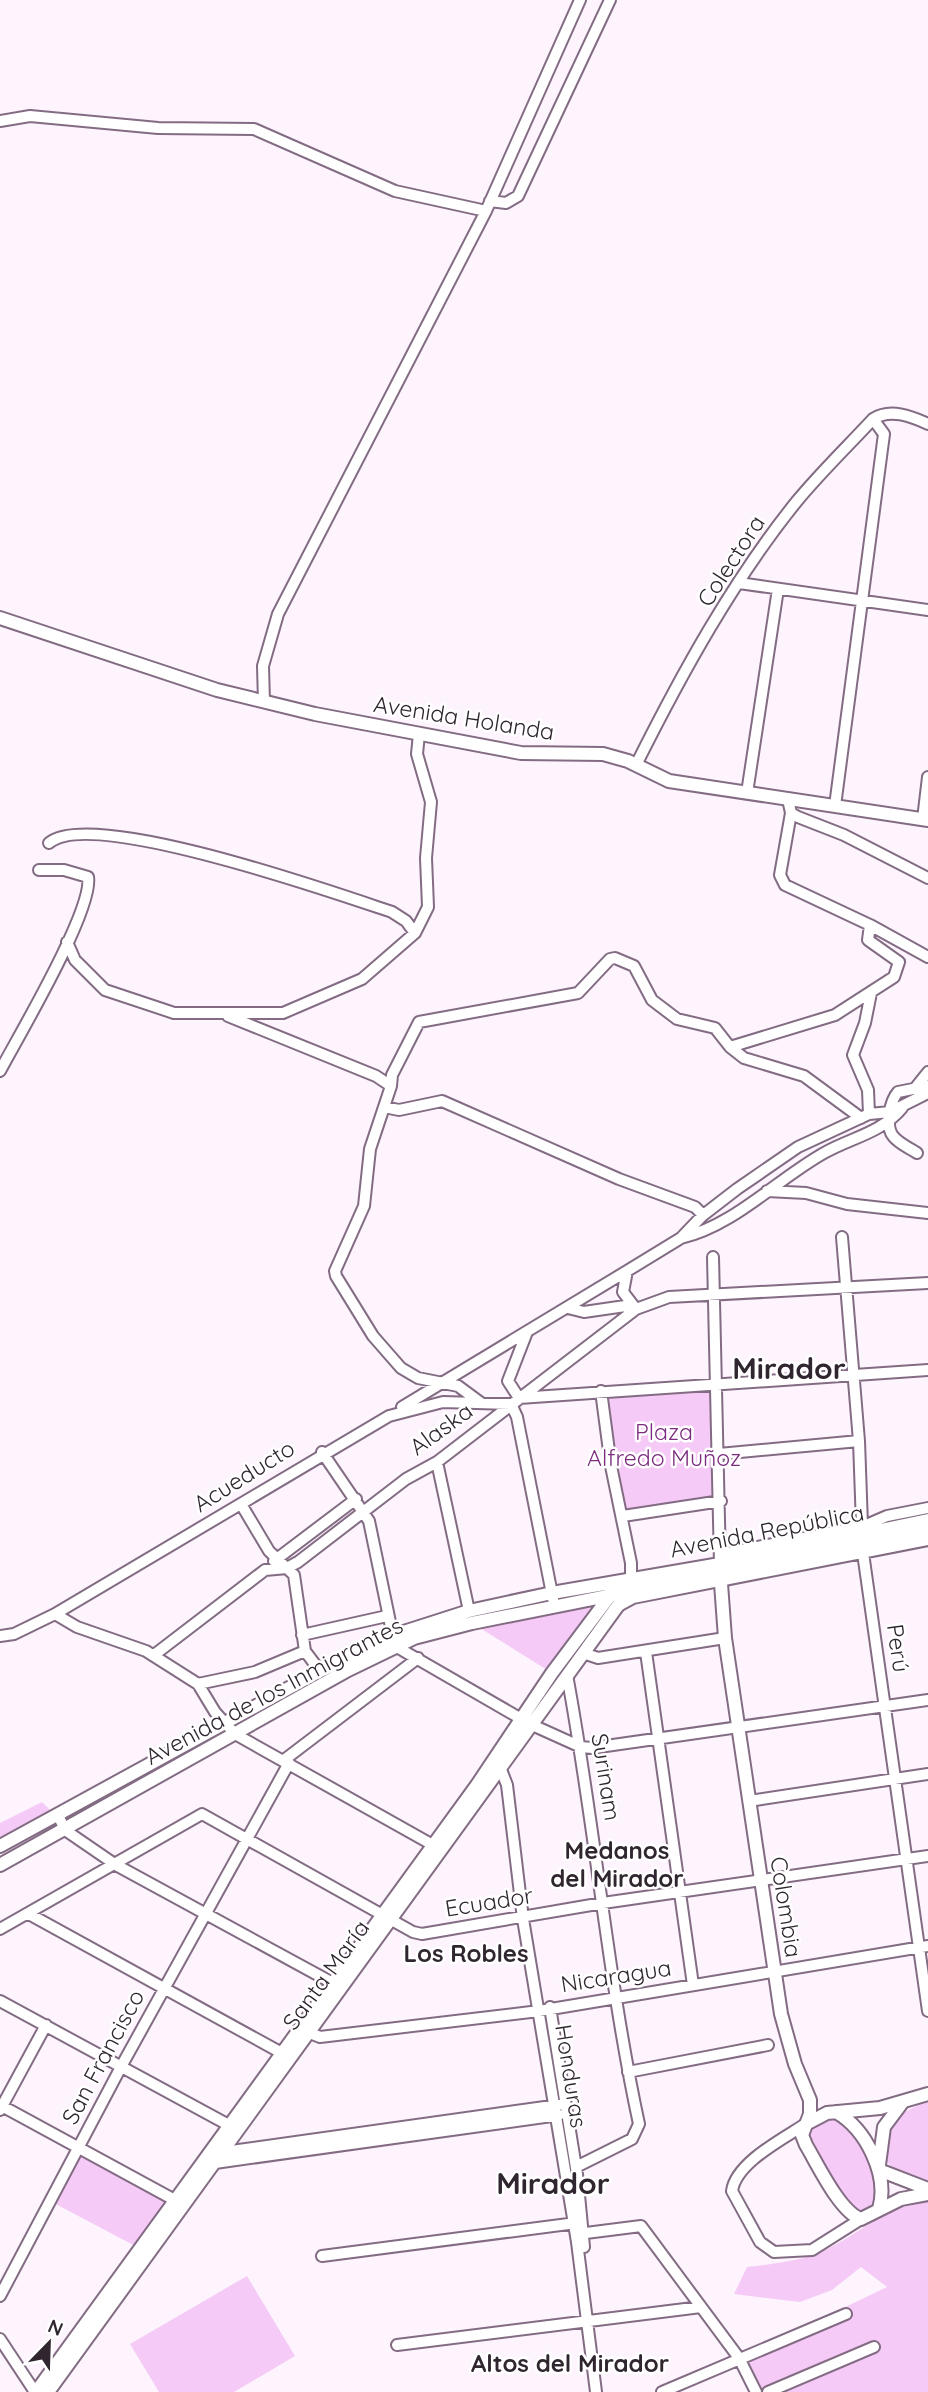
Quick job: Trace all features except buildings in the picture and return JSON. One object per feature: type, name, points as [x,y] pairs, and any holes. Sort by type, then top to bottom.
[{"type":"street","points":[[264,702],[263,666],[278,614],[488,206],[580,0]]},
{"type":"street","points":[[0,121],[30,116],[158,128],[254,129],[396,191],[488,206],[506,204],[518,196],[610,0]]},
{"type":"street","points":[[835,806],[884,435],[873,419],[882,413],[897,414],[928,424]]},
{"type":"street","name":"Colectora","points":[[636,765],[672,696],[739,583],[798,500],[873,419]]},
{"type":"street","points":[[739,583],[928,610]]},
{"type":"street","points":[[747,793],[778,589]]},
{"type":"street","name":"Avenida Holanda","points":[[0,618],[96,652],[264,702],[536,755],[603,754],[636,765],[669,781],[925,819]]},
{"type":"street","points":[[67,942],[75,960],[111,993],[174,1013],[270,1015],[302,1007],[362,978],[415,933],[426,916],[430,899],[426,858],[432,817],[431,803],[417,754],[418,734]]},
{"type":"street","points":[[925,819],[928,777]]},
{"type":"street","points":[[788,799],[791,813],[780,875],[785,886],[870,925],[928,957]]},
{"type":"street","points":[[791,813],[844,835],[928,878]]},
{"type":"street","points":[[49,843],[56,837],[96,833],[157,844],[280,875],[392,912],[406,921],[415,933]]},
{"type":"street","points":[[0,1071],[67,942],[88,891],[88,877],[64,870],[40,870]]},
{"type":"street","points":[[730,1047],[835,1015],[894,976],[900,966],[895,958],[868,940],[870,925]]},
{"type":"street","points":[[481,1403],[458,1386],[418,1378],[388,1356],[336,1276],[335,1270],[364,1206],[370,1149],[397,1063],[419,1022],[578,993],[615,958],[634,966],[652,1000],[663,1010],[688,1024],[715,1028],[730,1047],[744,1058],[804,1076],[865,1116]]},
{"type":"street","points":[[865,1116],[867,1090],[853,1055],[865,1023],[870,993]]},
{"type":"street","points":[[219,1012],[376,1076],[391,1086]]},
{"type":"street","points":[[916,1087],[928,1072]]},
{"type":"street","points":[[918,1153],[892,1136],[890,1117],[898,1092],[928,1086]]},
{"type":"street","points":[[681,1238],[716,1227],[824,1153],[928,1093]]},
{"type":"street","points":[[384,1107],[399,1110],[442,1101],[619,1179],[687,1204],[704,1215]]},
{"type":"street","points":[[389,1416],[681,1238],[704,1215],[798,1147],[865,1116],[890,1117]]},
{"type":"street","points":[[767,1191],[806,1193],[847,1204],[928,1213]]},
{"type":"street","name":"Perú","points":[[842,1237],[859,1441],[863,1540],[907,1859],[923,1947],[928,2011]]},
{"type":"street","name":"Colombia","points":[[713,1257],[725,1637],[760,1881],[786,2032],[810,2100],[803,2135],[806,2146],[846,2209],[861,2219]]},
{"type":"street","points":[[627,1271],[623,1292],[634,1307]]},
{"type":"street","points":[[568,1308],[584,1312],[634,1307],[668,1297],[928,1283]]},
{"type":"street","name":"Alaska","points":[[287,1568],[406,1479],[437,1462],[634,1307]]},
{"type":"street","points":[[527,1332],[508,1381],[554,1607]]},
{"type":"street","name":"Acueducto","points":[[0,1636],[14,1634],[55,1614],[241,1504],[322,1452],[389,1416],[425,1405],[514,1401],[601,1391],[928,1370]]},
{"type":"street","points":[[601,1391],[631,1579]]},
{"type":"street","points":[[719,1454],[859,1441]]},
{"type":"street","points":[[322,1452],[364,1511],[372,1529],[393,1641],[526,1721],[581,1747],[660,1739],[928,1700]]},
{"type":"street","points":[[437,1462],[443,1475],[469,1611]]},
{"type":"street","points":[[154,1655],[356,1499]]},
{"type":"street","points":[[622,1516],[721,1501]]},
{"type":"street","points":[[241,1504],[269,1551],[294,1575],[305,1651],[320,1671]]},
{"type":"street","points":[[863,1540],[887,1516],[928,1508]]},
{"type":"street","name":"Avenida República","points":[[863,1540],[928,1520]]},
{"type":"street","name":"Avenida República","points":[[627,1593],[721,1569],[863,1540],[928,1532]]},
{"type":"street","points":[[613,1611],[633,1598],[721,1569],[863,1540],[928,1540]]},
{"type":"street","points":[[265,1570],[287,1568]]},
{"type":"street","name":"Avenida República","points":[[614,1583],[721,1569]]},
{"type":"street","name":"Santa María","points":[[438,1847],[500,1767],[526,1721],[567,1675],[627,1593],[631,1579]]},
{"type":"street","name":"Avenida de los Inmigrantes","points":[[0,1846],[320,1671],[469,1611],[614,1583]]},
{"type":"street","name":"Santa María","points":[[48,2392],[233,2127],[438,1847],[609,1597],[614,1583]]},
{"type":"street","name":"Avenida de los Inmigrantes","points":[[0,1865],[393,1641],[627,1593]]},
{"type":"street","points":[[55,1614],[78,1627],[154,1655],[198,1684],[234,1734],[438,1847]]},
{"type":"street","points":[[302,1635],[387,1616]]},
{"type":"street","points":[[583,1653],[598,1658],[725,1637]]},
{"type":"street","points":[[198,1684],[256,1672],[305,1651]]},
{"type":"street","points":[[646,1652],[693,1985]]},
{"type":"street","points":[[287,1761],[418,1658]]},
{"type":"street","name":"Surinam","points":[[567,1675],[581,1747],[615,1998],[639,2124],[636,2134],[576,2168]]},
{"type":"street","name":"San Francisco","points":[[0,2296],[122,2064],[287,1761]]},
{"type":"street","name":"Honduras","points":[[500,1767],[507,1785],[523,1919],[544,2009],[560,2110],[578,2228],[596,2392]]},
{"type":"street","points":[[749,1801],[928,1774]]},
{"type":"street","name":"Ecuador","points":[[116,1865],[202,1814],[413,1932],[422,1934],[523,1919],[603,1903],[928,1856]]},
{"type":"street","points":[[58,1815],[65,1830],[116,1865],[338,1986]]},
{"type":"street","points":[[1,1930],[116,1865]]},
{"type":"street","points":[[29,1914],[287,2056]]},
{"type":"street","name":"Nicaragua","points":[[310,2034],[320,2037],[544,2009],[923,1947]]},
{"type":"street","name":"Santa María","points":[[287,2056],[310,2034],[338,1986]]},
{"type":"street","points":[[0,2001],[122,2064],[233,2127]]},
{"type":"street","points":[[46,2025],[1,2107],[179,2203]]},
{"type":"street","points":[[628,2072],[768,2045]]},
{"type":"street","points":[[928,2094],[902,2103],[817,2115],[769,2147],[737,2177],[733,2191],[742,2215],[766,2249],[784,2252],[812,2250],[879,2209],[901,2199],[928,2192]]},
{"type":"street","points":[[879,2209],[883,2191],[877,2157],[888,2117],[902,2103]]},
{"type":"street","points":[[224,2152],[560,2110]]},
{"type":"street","points":[[215,2163],[560,2110]]},
{"type":"street","name":"Honduras","points":[[560,2110],[576,2168],[578,2228]]},
{"type":"street","points":[[836,2112],[851,2122],[879,2170],[928,2192]]},
{"type":"street","name":"Santa María","points":[[36,2392],[179,2203],[224,2152],[233,2127]]},
{"type":"street","points":[[322,2256],[578,2228],[641,2226],[739,2358],[756,2392]]},
{"type":"street","points":[[397,2345],[701,2307]]},
{"type":"street","points":[[662,2392],[846,2314]]},
{"type":"street","name":"Honduras","points":[[589,2321],[603,2392]]},
{"type":"street","points":[[0,2339],[36,2392]]},
{"type":"street","points":[[768,2392],[874,2347]]},
{"type":"green space","name":"Plaza Alfredo Muñoz","points":[[718,1385],[721,1501],[623,1516],[601,1392]]},
{"type":"green space","points":[[609,1597],[552,1673],[472,1623]]},
{"type":"green space","points":[[42,1802],[50,1810],[0,1837],[0,1823]]},
{"type":"green space","points":[[928,2100],[928,2181],[892,2168],[885,2159],[886,2134],[899,2115]]},
{"type":"green space","points":[[844,2116],[879,2170],[879,2209],[856,2217],[806,2145],[812,2118]]},
{"type":"green space","points":[[79,2148],[174,2200],[139,2248],[50,2201]]},
{"type":"green space","points":[[928,2200],[928,2392],[761,2392],[739,2358],[887,2287],[861,2267],[832,2290],[800,2302],[734,2294],[747,2267],[814,2255],[884,2215]]},
{"type":"green space","points":[[247,2276],[295,2356],[234,2392],[159,2392],[130,2344]]},
{"type":"district","name":"Mirador","points":[[789,1369]]},
{"type":"district","name":"Medanos del Mirador","points":[[617,1865]]},
{"type":"district","name":"Los Robles","points":[[466,1954]]},
{"type":"district","name":"Mirador","points":[[553,2184]]},
{"type":"district","name":"Altos del Mirador","points":[[570,2364]]}]
